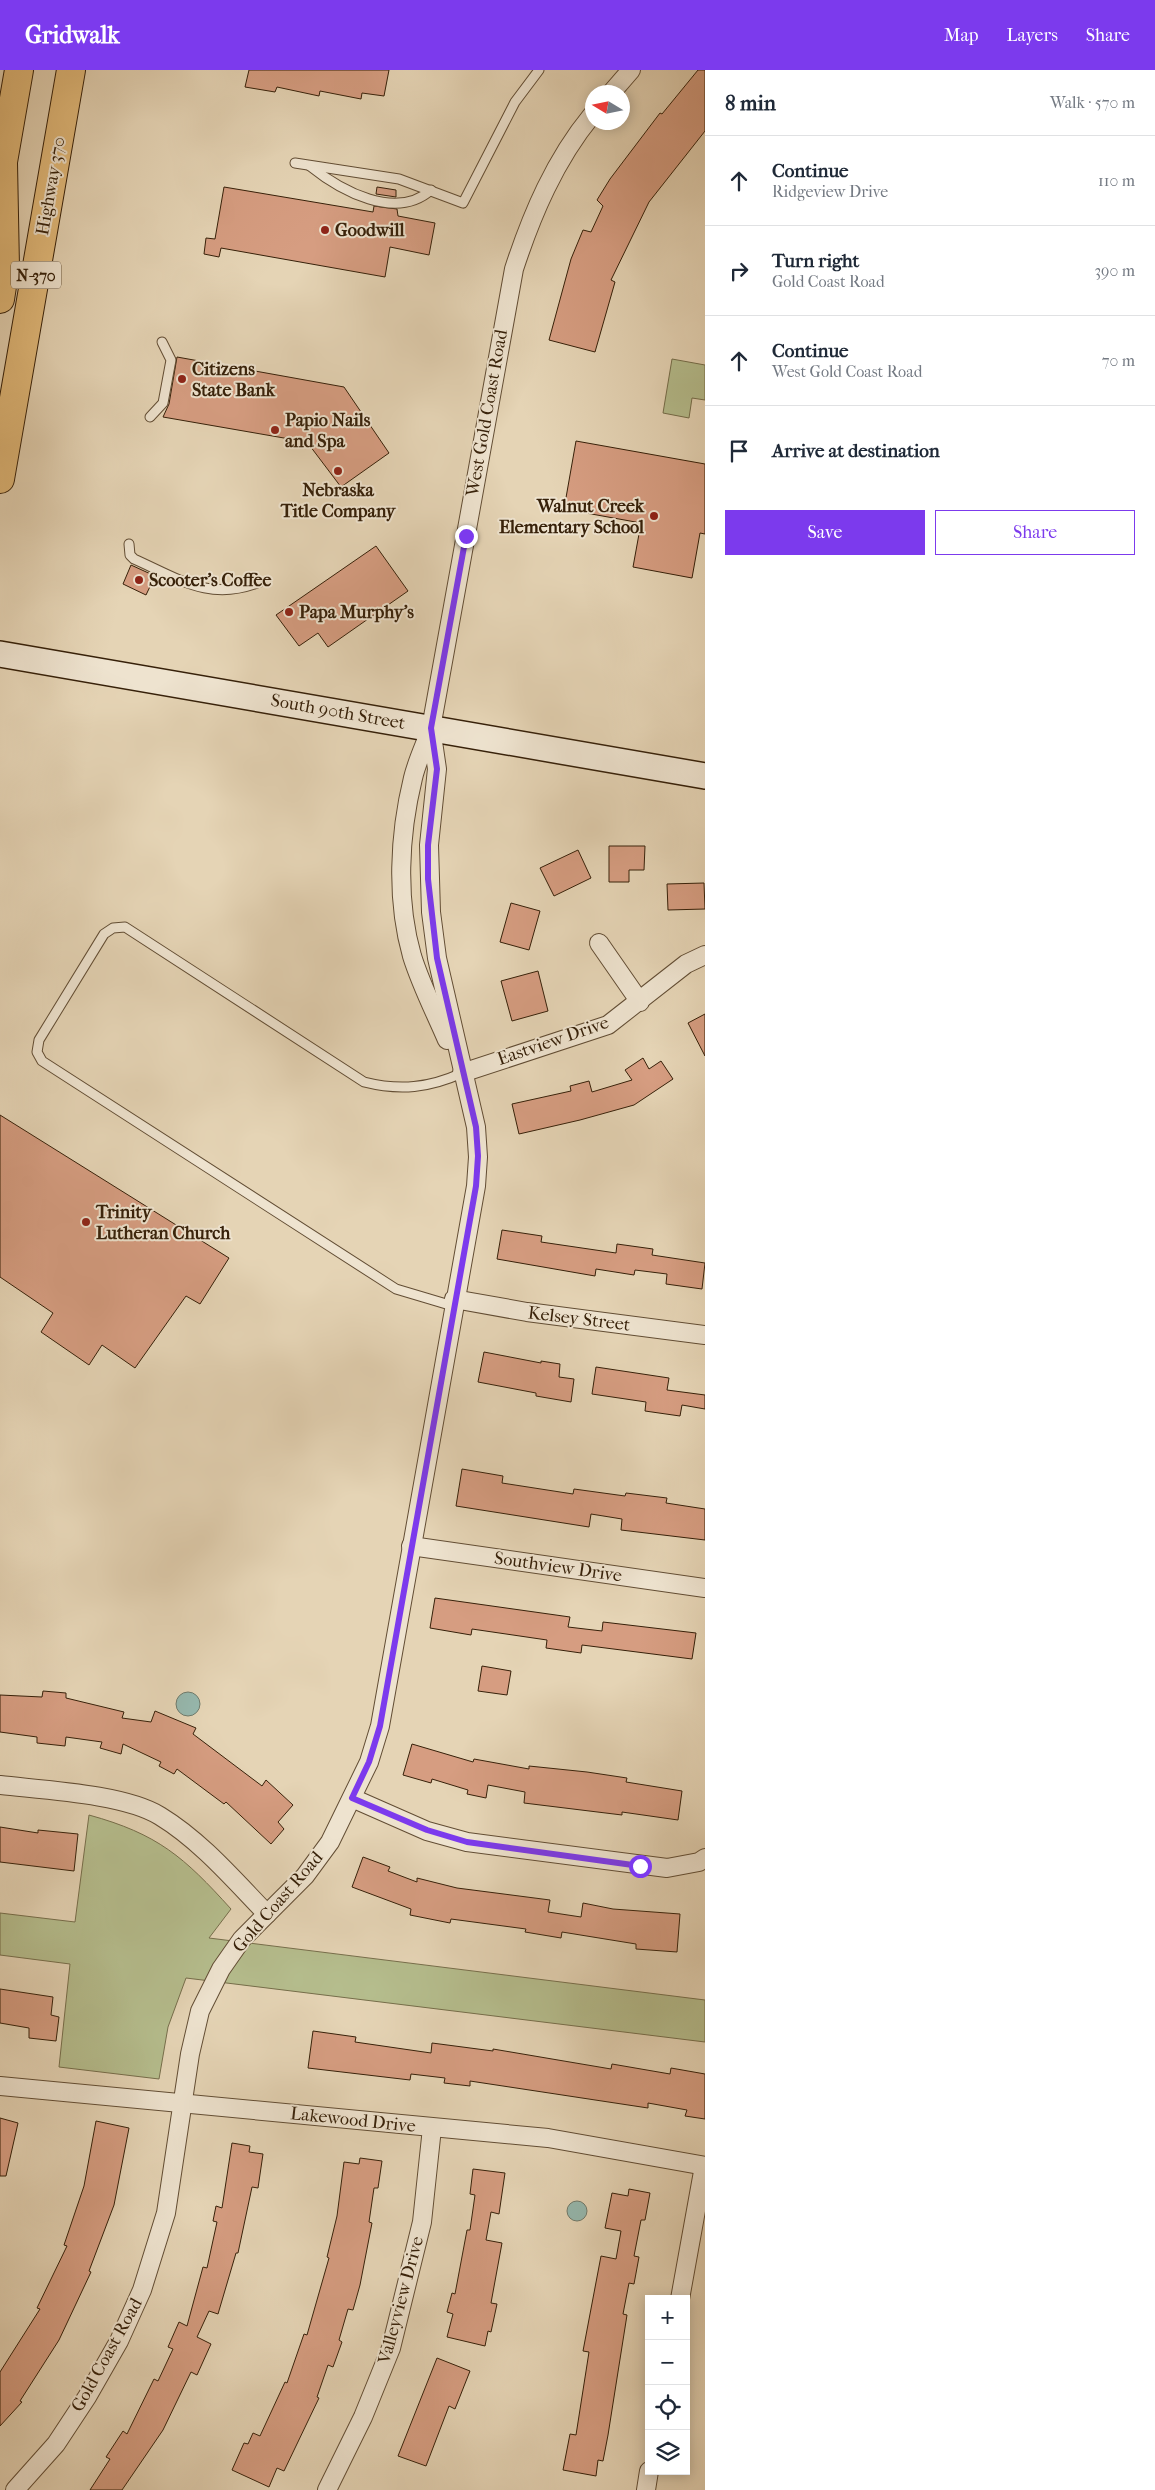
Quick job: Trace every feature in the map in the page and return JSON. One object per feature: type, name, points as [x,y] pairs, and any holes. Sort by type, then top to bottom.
[{"type":"highway","points":[[0,299],[5,266],[1,171],[19,70]]},
{"type":"highway","name":"Highway 370","points":[[0,479],[71,70]]},
{"type":"street","points":[[618,85],[631,70]]},
{"type":"street","name":"West Gold Coast Road","points":[[431,728],[514,269],[526,232],[551,177],[566,150],[585,124]]},
{"type":"street","name":"South 90th Street","points":[[0,654],[705,776]]},
{"type":"street","name":"Gold Coast Road","points":[[431,728],[413,778],[404,831],[402,893],[412,954],[420,981],[462,1072]]},
{"type":"street","name":"Gold Coast Road","points":[[15,2490],[56,2444],[87,2397],[119,2341],[142,2290],[166,2213],[177,2149],[181,2104],[200,2011],[221,1970],[242,1939],[305,1876],[330,1842],[369,1762],[380,1726],[476,1186],[478,1156],[476,1127],[437,958],[431,912],[428,845],[437,769],[431,728]]},
{"type":"street","points":[[599,943],[640,1002]]},
{"type":"street","name":"Eastview Drive","points":[[462,1072],[608,1025],[640,1002],[686,964],[705,956]]},
{"type":"street","name":"Kelsey Street","points":[[454,1302],[705,1335]]},
{"type":"street","name":"Southview Drive","points":[[411,1546],[705,1588]]},
{"type":"street","points":[[0,1785],[114,1801],[159,1815],[196,1842],[267,1914]]},
{"type":"street","points":[[352,1798],[427,1830],[467,1842],[667,1868],[699,1862],[705,1858]]},
{"type":"street","name":"Lakewood Drive","points":[[0,2086],[548,2138],[704,2166]]},
{"type":"street","name":"Valleyview Drive","points":[[327,2490],[363,2417],[391,2348],[422,2222],[432,2128]]},
{"type":"street","points":[[681,2295],[704,2166]]},
{"type":"street","points":[[646,2490],[648,2475]]},
{"type":"lane","points":[[295,163],[399,180],[463,203],[515,102],[539,70]]},
{"type":"lane","points":[[310,165],[339,186],[389,204],[406,204],[422,198],[431,190]]},
{"type":"lane","points":[[150,416],[163,403],[171,360],[162,342]]},
{"type":"lane","points":[[129,544],[130,555],[134,559],[196,587],[218,591],[232,590],[260,582]]},
{"type":"lane","points":[[454,1302],[396,1289],[42,1061],[37,1052],[39,1040],[104,934],[113,928],[125,927],[364,1082],[402,1089],[446,1080],[462,1072]]},
{"type":"green space","points":[[672,359],[705,365],[705,400],[692,398],[689,418],[663,413]]},
{"type":"green space","points":[[89,1815],[134,1830],[152,1839],[184,1861],[199,1875],[231,1909],[209,1938],[705,2000],[705,2042],[186,1978],[168,2027],[159,2079],[59,2067],[70,1964],[0,1955],[0,1913],[75,1922]]},
{"type":"water","points":[[188,1692],[196,1696],[200,1704],[196,1712],[188,1716],[180,1712],[176,1704],[180,1696]]},
{"type":"water","points":[[577,2201],[584,2204],[587,2211],[584,2218],[577,2221],[570,2218],[567,2211],[570,2204]]},
{"type":"building","points":[[249,70],[389,70],[384,96],[362,93],[361,99],[320,91],[319,96],[277,87],[275,92],[245,87]]},
{"type":"building","points":[[698,70],[705,70],[705,131],[649,202],[611,280],[615,282],[595,352],[549,340],[571,259],[583,230],[591,232],[603,206],[597,200],[610,179],[660,113],[662,114]]},
{"type":"building","name":"Goodwill","points":[[224,187],[373,212],[374,206],[397,209],[398,216],[435,223],[429,255],[390,247],[385,277],[221,248],[219,257],[204,254],[206,238],[215,239]]},
{"type":"building","points":[[377,187],[396,190],[396,197],[376,194]]},
{"type":"building","points":[[177,357],[344,387],[389,453],[341,487],[307,442],[163,417],[169,404]]},
{"type":"building","name":"Walnut Creek Elementary School","points":[[576,441],[705,464],[705,534],[700,533],[692,578],[633,567],[641,523],[564,509]]},
{"type":"building","points":[[376,546],[408,591],[328,647],[318,633],[299,646],[276,615]]},
{"type":"building","name":"Scooter's Coffee","points":[[131,565],[155,576],[146,595],[123,584]]},
{"type":"building","points":[[609,846],[645,846],[644,870],[629,870],[629,882],[609,882]]},
{"type":"building","points":[[578,850],[591,878],[554,896],[540,868]]},
{"type":"building","points":[[704,883],[705,909],[668,910],[667,884]]},
{"type":"building","points":[[511,903],[540,911],[529,950],[500,942]]},
{"type":"building","points":[[538,971],[548,1011],[512,1021],[501,981]]},
{"type":"building","points":[[705,1014],[705,1056],[688,1023]]},
{"type":"building","points":[[643,1058],[649,1069],[661,1061],[673,1079],[634,1105],[519,1134],[512,1104],[571,1091],[570,1086],[589,1081],[592,1092],[632,1080],[625,1070]]},
{"type":"building","name":"Trinity Lutheran Church","points":[[0,1115],[229,1258],[200,1304],[186,1296],[135,1368],[102,1345],[89,1365],[41,1332],[53,1313],[0,1277]]},
{"type":"building","points":[[502,1230],[542,1236],[541,1242],[616,1253],[617,1244],[653,1249],[652,1255],[705,1263],[702,1289],[666,1284],[667,1274],[635,1270],[634,1275],[596,1269],[595,1276],[497,1259]]},
{"type":"building","points":[[484,1352],[541,1363],[541,1361],[560,1364],[559,1377],[574,1379],[571,1402],[478,1382]]},
{"type":"building","points":[[596,1367],[669,1378],[667,1390],[705,1395],[705,1409],[682,1405],[680,1416],[645,1411],[646,1402],[592,1394]]},
{"type":"building","points":[[462,1469],[503,1476],[502,1483],[573,1494],[574,1489],[625,1496],[626,1493],[667,1498],[666,1503],[705,1509],[705,1540],[621,1530],[622,1519],[591,1514],[589,1527],[456,1506]]},
{"type":"building","points":[[435,1598],[570,1617],[568,1627],[602,1631],[603,1622],[696,1633],[692,1659],[582,1645],[581,1653],[546,1648],[547,1640],[472,1629],[471,1635],[430,1628]]},
{"type":"building","points":[[482,1666],[511,1671],[507,1695],[478,1691]]},
{"type":"building","points":[[43,1691],[66,1693],[66,1698],[124,1712],[122,1718],[151,1722],[155,1711],[196,1728],[193,1734],[262,1786],[266,1780],[293,1805],[278,1822],[284,1829],[271,1844],[226,1802],[224,1804],[177,1769],[174,1774],[159,1766],[161,1762],[123,1744],[121,1754],[100,1748],[102,1742],[66,1737],[65,1746],[37,1743],[37,1737],[0,1732],[0,1695],[42,1697]]},
{"type":"building","points":[[412,1744],[473,1762],[474,1759],[529,1769],[529,1766],[587,1772],[627,1778],[626,1782],[682,1791],[678,1820],[622,1812],[622,1815],[524,1803],[525,1792],[488,1785],[486,1798],[467,1794],[468,1790],[432,1779],[431,1783],[403,1775]]},
{"type":"building","points":[[0,1827],[38,1833],[38,1830],[78,1834],[74,1871],[0,1862]]},
{"type":"building","points":[[363,1857],[390,1867],[388,1871],[417,1882],[417,1878],[457,1888],[550,1900],[548,1912],[581,1917],[583,1903],[613,1909],[680,1914],[677,1952],[636,1949],[636,1944],[562,1932],[561,1938],[525,1932],[526,1929],[451,1919],[450,1923],[410,1915],[411,1909],[352,1887]]},
{"type":"building","points":[[0,1989],[53,1997],[51,2015],[59,2017],[56,2041],[29,2038],[29,2028],[0,2023]]},
{"type":"building","points":[[313,2031],[356,2037],[355,2042],[431,2053],[432,2043],[493,2051],[493,2049],[611,2069],[612,2064],[670,2074],[671,2068],[705,2074],[705,2119],[685,2116],[687,2110],[648,2103],[648,2108],[470,2081],[470,2086],[444,2083],[445,2078],[411,2074],[410,2080],[308,2068]]},
{"type":"building","points":[[0,2118],[18,2123],[6,2176],[0,2176]]},
{"type":"building","points":[[96,2121],[129,2128],[114,2205],[89,2271],[91,2272],[59,2340],[20,2401],[22,2402],[0,2426],[0,2372],[40,2309],[37,2308],[67,2246],[64,2245],[84,2186]]},
{"type":"building","points":[[232,2143],[250,2146],[249,2152],[263,2154],[258,2188],[252,2187],[238,2253],[236,2253],[218,2314],[209,2311],[197,2337],[211,2344],[197,2375],[191,2372],[163,2430],[122,2490],[90,2490],[110,2459],[106,2457],[123,2431],[127,2434],[154,2379],[158,2381],[173,2349],[168,2347],[179,2322],[187,2326],[203,2267],[207,2268],[217,2222],[213,2221],[216,2206],[222,2208]]},
{"type":"building","points":[[360,2158],[382,2161],[378,2188],[374,2188],[369,2222],[372,2223],[360,2285],[353,2310],[348,2309],[339,2340],[342,2342],[333,2367],[328,2365],[317,2397],[319,2398],[284,2471],[277,2468],[269,2487],[232,2470],[244,2443],[248,2444],[253,2433],[260,2436],[285,2382],[287,2383],[304,2334],[307,2335],[329,2258],[327,2257],[337,2216],[344,2162],[359,2164]]},
{"type":"building","points":[[473,2169],[505,2173],[499,2214],[491,2212],[486,2240],[502,2243],[491,2303],[497,2304],[491,2332],[488,2331],[485,2346],[447,2337],[453,2314],[447,2312],[452,2293],[455,2294],[467,2230],[470,2230],[475,2195],[470,2194]]},
{"type":"building","points":[[629,2189],[650,2193],[645,2220],[641,2220],[634,2256],[639,2257],[634,2284],[629,2283],[623,2314],[627,2315],[608,2435],[603,2461],[598,2460],[596,2476],[563,2470],[570,2434],[576,2435],[589,2352],[583,2351],[601,2256],[616,2259],[621,2231],[605,2228],[612,2193],[628,2196]]},
{"type":"building","points":[[437,2358],[470,2371],[455,2409],[449,2406],[426,2466],[398,2456]]},
{"type":"place","name":"Goodwill","points":[[325,230]]},
{"type":"place","name":"Citizens State Bank","points":[[182,379]]},
{"type":"place","name":"Papio Nails and Spa","points":[[275,430]]},
{"type":"place","name":"Nebraska Title Company","points":[[338,471]]},
{"type":"place","name":"Walnut Creek Elementary School","points":[[654,516]]},
{"type":"place","name":"Scooter's Coffee","points":[[139,580]]},
{"type":"place","name":"Papa Murphy's","points":[[289,612]]},
{"type":"place","name":"Trinity Lutheran Church","points":[[86,1222]]},
{"type":"route","points":[[466,536],[431,728],[437,769],[428,845],[428,879],[437,958],[476,1127],[478,1156],[476,1186],[453,1306],[380,1726],[369,1762],[352,1798],[427,1830],[467,1842],[640,1866]]}]
